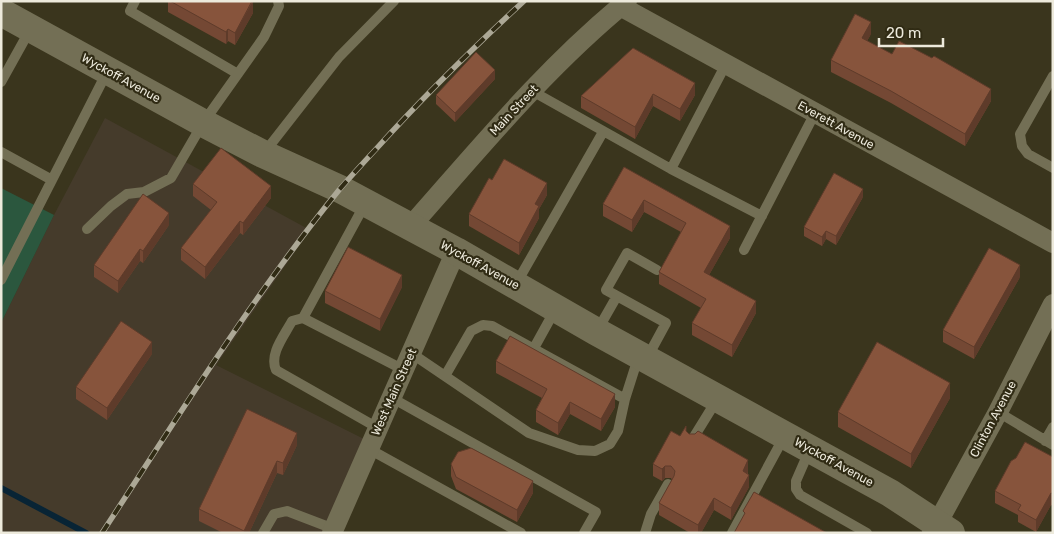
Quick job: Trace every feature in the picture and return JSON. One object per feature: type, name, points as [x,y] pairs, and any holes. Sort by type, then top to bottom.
[{"type":"main road","name":"Wyckoff Avenue","points":[[1,12],[204,123],[366,203],[456,251],[597,332],[718,397],[890,494],[940,530]]},
{"type":"street","points":[[1,5],[5,1]]},
{"type":"street","name":"Everett Avenue","points":[[623,4],[726,64],[1053,243]]},
{"type":"street","name":"Main Street","points":[[410,227],[509,114],[573,50],[623,4]]},
{"type":"street","name":"West Main Street","points":[[333,531],[456,251]]},
{"type":"street","name":"Clinton Avenue","points":[[940,530],[998,412],[1047,329],[1053,304]]},
{"type":"lane","points":[[135,1],[130,11],[238,74]]},
{"type":"lane","points":[[87,229],[111,206],[127,194],[144,192],[171,178],[204,123],[264,37],[279,6],[278,1]]},
{"type":"lane","points":[[264,154],[339,57],[394,1]]},
{"type":"lane","points":[[1,82],[31,28]]},
{"type":"lane","points":[[671,169],[726,64]]},
{"type":"lane","points":[[1,280],[108,71]]},
{"type":"lane","points":[[1053,76],[1020,134],[1022,146],[1028,154],[1053,168]]},
{"type":"lane","points":[[532,91],[671,169],[762,216]]},
{"type":"lane","points":[[744,250],[815,113]]},
{"type":"lane","points":[[516,285],[603,132]]},
{"type":"lane","points":[[1,152],[52,180]]},
{"type":"lane","points":[[303,318],[366,203]]},
{"type":"lane","points":[[378,428],[276,370],[273,364],[274,356],[292,321],[303,318],[445,376],[529,433],[578,450],[595,451],[610,444],[618,431],[625,399],[643,357],[666,323],[606,290],[627,253],[657,270]]},
{"type":"lane","points":[[597,332],[617,296]]},
{"type":"lane","points":[[534,348],[556,308]]},
{"type":"lane","points":[[445,376],[471,331],[483,325],[492,326],[625,399]]},
{"type":"lane","points":[[692,440],[718,397]]},
{"type":"lane","points":[[392,398],[596,512],[584,533]]},
{"type":"lane","points":[[998,412],[1049,443],[1053,427]]},
{"type":"lane","points":[[732,533],[785,435]]},
{"type":"lane","points":[[810,448],[796,481],[796,489],[800,495],[867,533]]},
{"type":"lane","points":[[369,449],[521,533]]},
{"type":"lane","points":[[645,533],[651,514],[668,484]]},
{"type":"lane","points":[[264,533],[274,514],[287,511],[333,531]]},
{"type":"shaded area","points":[[105,118],[310,230],[216,365],[368,441],[327,533],[1,533],[1,323],[54,215]]},
{"type":"green space","points":[[1,188],[54,215],[1,323]]},
{"type":"building","points":[[170,1],[252,1],[235,33],[228,29],[226,32]]},
{"type":"building","points":[[855,14],[871,22],[862,38],[892,54],[899,41],[932,58],[934,56],[991,89],[965,134],[891,91],[831,60]]},
{"type":"building","points":[[633,48],[695,83],[680,109],[653,94],[635,127],[581,96]]},
{"type":"building","points":[[476,52],[495,70],[455,113],[436,95]]},
{"type":"building","points":[[221,148],[271,186],[243,223],[240,221],[205,267],[181,248],[217,202],[193,184]]},
{"type":"building","points":[[504,159],[547,183],[535,204],[539,206],[519,243],[469,214],[489,178],[492,180]]},
{"type":"building","points":[[624,167],[730,226],[704,272],[756,301],[732,345],[692,323],[706,299],[659,272],[686,223],[644,200],[632,220],[603,204]]},
{"type":"building","points":[[834,173],[863,189],[836,236],[826,231],[822,237],[804,227]]},
{"type":"building","points":[[143,194],[169,213],[143,251],[140,249],[118,281],[94,265]]},
{"type":"building","points":[[348,247],[402,275],[380,319],[325,291]]},
{"type":"building","points":[[989,248],[1020,265],[974,347],[943,330]]},
{"type":"building","points":[[121,321],[152,342],[107,408],[76,387]]},
{"type":"building","points":[[510,336],[615,394],[601,419],[570,402],[558,423],[536,410],[547,389],[496,361]]},
{"type":"building","points":[[877,342],[950,383],[911,454],[838,412]]},
{"type":"building","points":[[247,409],[297,433],[283,463],[277,461],[244,531],[199,509]]},
{"type":"building","points":[[686,426],[686,431],[689,434],[695,434],[698,431],[748,460],[743,471],[749,475],[731,508],[714,498],[698,525],[659,503],[675,471],[671,466],[665,466],[662,469],[653,464],[671,431],[680,436]]},
{"type":"building","points":[[1025,442],[1053,457],[1053,494],[1051,493],[1036,520],[1018,510],[1021,505],[995,491],[1011,461],[1016,458]]},
{"type":"building","points":[[471,448],[533,481],[517,510],[456,477],[451,464],[458,452]]},
{"type":"building","points":[[754,492],[827,533],[734,533],[745,513],[743,511]]},
{"type":"waterway","points":[[1,488],[86,533]]},
{"type":"railway","points":[[102,533],[245,315],[339,190],[430,91],[524,1]]}]
